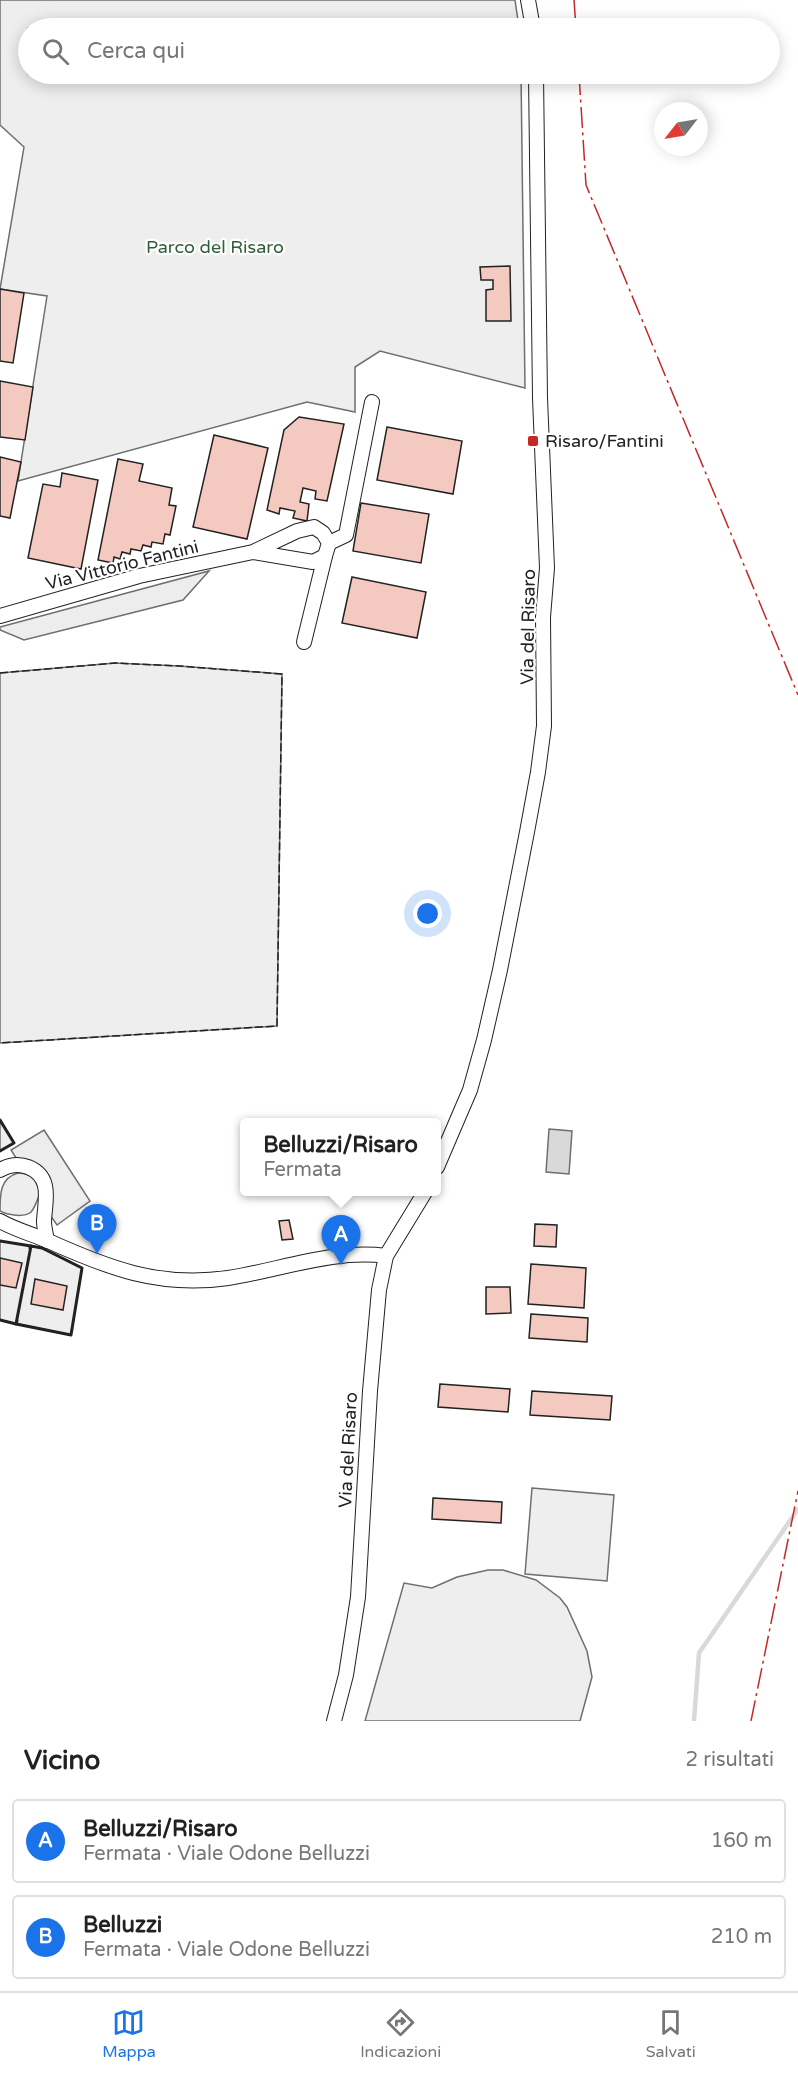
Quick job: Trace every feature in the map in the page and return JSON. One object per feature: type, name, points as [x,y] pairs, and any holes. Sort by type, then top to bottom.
[{"type":"street","points":[[528,0],[531,18]]},
{"type":"street","name":"Via del Risaro","points":[[441,1158],[470,1090],[484,1040],[527,832],[544,726],[543,617],[547,568],[540,398],[536,84]]},
{"type":"street","points":[[304,642],[327,549],[346,535],[372,402]]},
{"type":"street","name":"Via Vittorio Fantini","points":[[0,616],[139,576],[253,552],[297,531],[314,527],[323,533],[327,549],[313,562],[253,552]]},
{"type":"street","points":[[0,1170],[7,1166],[26,1166],[41,1177],[46,1185],[44,1224],[47,1240]]},
{"type":"street","name":"Via del Risaro","points":[[334,1721],[346,1675],[358,1597],[374,1334],[379,1290],[386,1256],[422,1196]]},
{"type":"street","points":[[5,1223],[20,1226],[36,1219],[46,1204]]},
{"type":"street","points":[[5,1223],[110,1267],[148,1276],[186,1281],[227,1278],[353,1254],[386,1256]]},
{"type":"green space","name":"Parco del Risaro","points":[[0,0],[515,0],[518,18],[18,18],[18,84],[521,84],[525,388],[380,351],[355,367],[355,412],[307,402],[18,481],[47,296],[0,289],[24,147],[0,125]]},
{"type":"green space","points":[[115,663],[282,674],[277,1026],[0,1043],[0,673]]},
{"type":"green space","points":[[0,1120],[14,1143],[0,1151]]},
{"type":"green space","points":[[18,1173],[35,1175],[40,1193],[31,1212],[11,1215],[0,1211],[1,1193],[4,1183],[12,1175]]},
{"type":"green space","points":[[0,1241],[42,1248],[82,1268],[71,1335],[0,1320]]},
{"type":"green space","points":[[532,1488],[614,1495],[607,1581],[525,1574]]},
{"type":"green space","points":[[488,1570],[503,1570],[536,1580],[560,1598],[567,1607],[587,1651],[592,1677],[580,1721],[365,1721],[404,1583],[432,1588],[457,1577]]},
{"type":"shaded area","points":[[209,571],[183,600],[24,640],[0,630],[0,627]]},
{"type":"shaded area","points":[[549,1129],[572,1131],[569,1174],[546,1172]]},
{"type":"shaded area","points":[[44,1130],[90,1201],[57,1225],[48,1212],[52,1198],[18,1161],[11,1150]]},
{"type":"building","points":[[510,266],[511,321],[486,321],[486,290],[493,289],[493,280],[481,280],[480,267]]},
{"type":"building","points":[[0,289],[24,293],[13,363],[0,361]]},
{"type":"building","points":[[0,381],[33,387],[25,440],[0,437]]},
{"type":"building","points":[[299,417],[344,424],[327,501],[315,499],[316,491],[303,488],[300,502],[309,504],[307,521],[293,518],[295,511],[280,508],[279,514],[267,510],[284,430]]},
{"type":"building","points":[[387,427],[462,441],[453,494],[377,480]]},
{"type":"building","points":[[214,435],[268,448],[247,539],[193,527]]},
{"type":"building","points":[[0,457],[21,462],[10,518],[0,516]]},
{"type":"building","points":[[118,459],[143,464],[139,481],[172,488],[169,505],[176,506],[170,535],[165,534],[163,544],[152,542],[151,547],[143,545],[141,551],[131,549],[130,554],[122,552],[120,559],[114,557],[113,563],[98,560]]},
{"type":"building","points":[[62,473],[98,480],[81,569],[28,558],[43,484],[60,487]]},
{"type":"building","points":[[361,503],[429,514],[421,563],[353,551]]},
{"type":"building","points":[[352,577],[426,592],[417,638],[342,623]]},
{"type":"building","points":[[289,1220],[293,1239],[282,1240],[279,1221]]},
{"type":"building","points":[[535,1224],[557,1225],[556,1247],[534,1246]]},
{"type":"building","points":[[0,1258],[22,1263],[16,1288],[0,1285]]},
{"type":"building","points":[[531,1264],[586,1268],[584,1308],[528,1304]]},
{"type":"building","points":[[35,1279],[67,1286],[63,1310],[31,1304]]},
{"type":"building","points":[[486,1287],[510,1287],[511,1313],[486,1314]]},
{"type":"building","points":[[531,1314],[588,1318],[587,1342],[529,1338]]},
{"type":"building","points":[[440,1384],[510,1389],[508,1412],[438,1407]]},
{"type":"building","points":[[532,1391],[612,1396],[610,1420],[530,1415]]},
{"type":"building","points":[[433,1498],[502,1502],[501,1523],[432,1519]]},
{"type":"waterway","points":[[694,1721],[699,1653],[798,1509]]},
{"type":"fence","points":[[0,673],[115,663],[282,674],[277,1026],[0,1043]]},
{"type":"wall","points":[[0,1120],[14,1143],[0,1151]]},
{"type":"wall","points":[[0,1241],[31,1246],[30,1248]]},
{"type":"wall","points":[[31,1246],[42,1248],[82,1268],[71,1335],[16,1324],[31,1246]]},
{"type":"wall","points":[[0,1320],[16,1324],[17,1321]]},
{"type":"power","points":[[574,0],[575,18]]},
{"type":"power","points":[[580,84],[586,185],[798,695]]},
{"type":"power","points":[[751,1721],[798,1491]]},
{"type":"place","name":"Risaro/Fantini","points":[[533,441]]},
{"type":"place","name":"Belluzzi","points":[[97,1254]]},
{"type":"place","name":"Belluzzi/Risaro","points":[[341,1265]]}]
